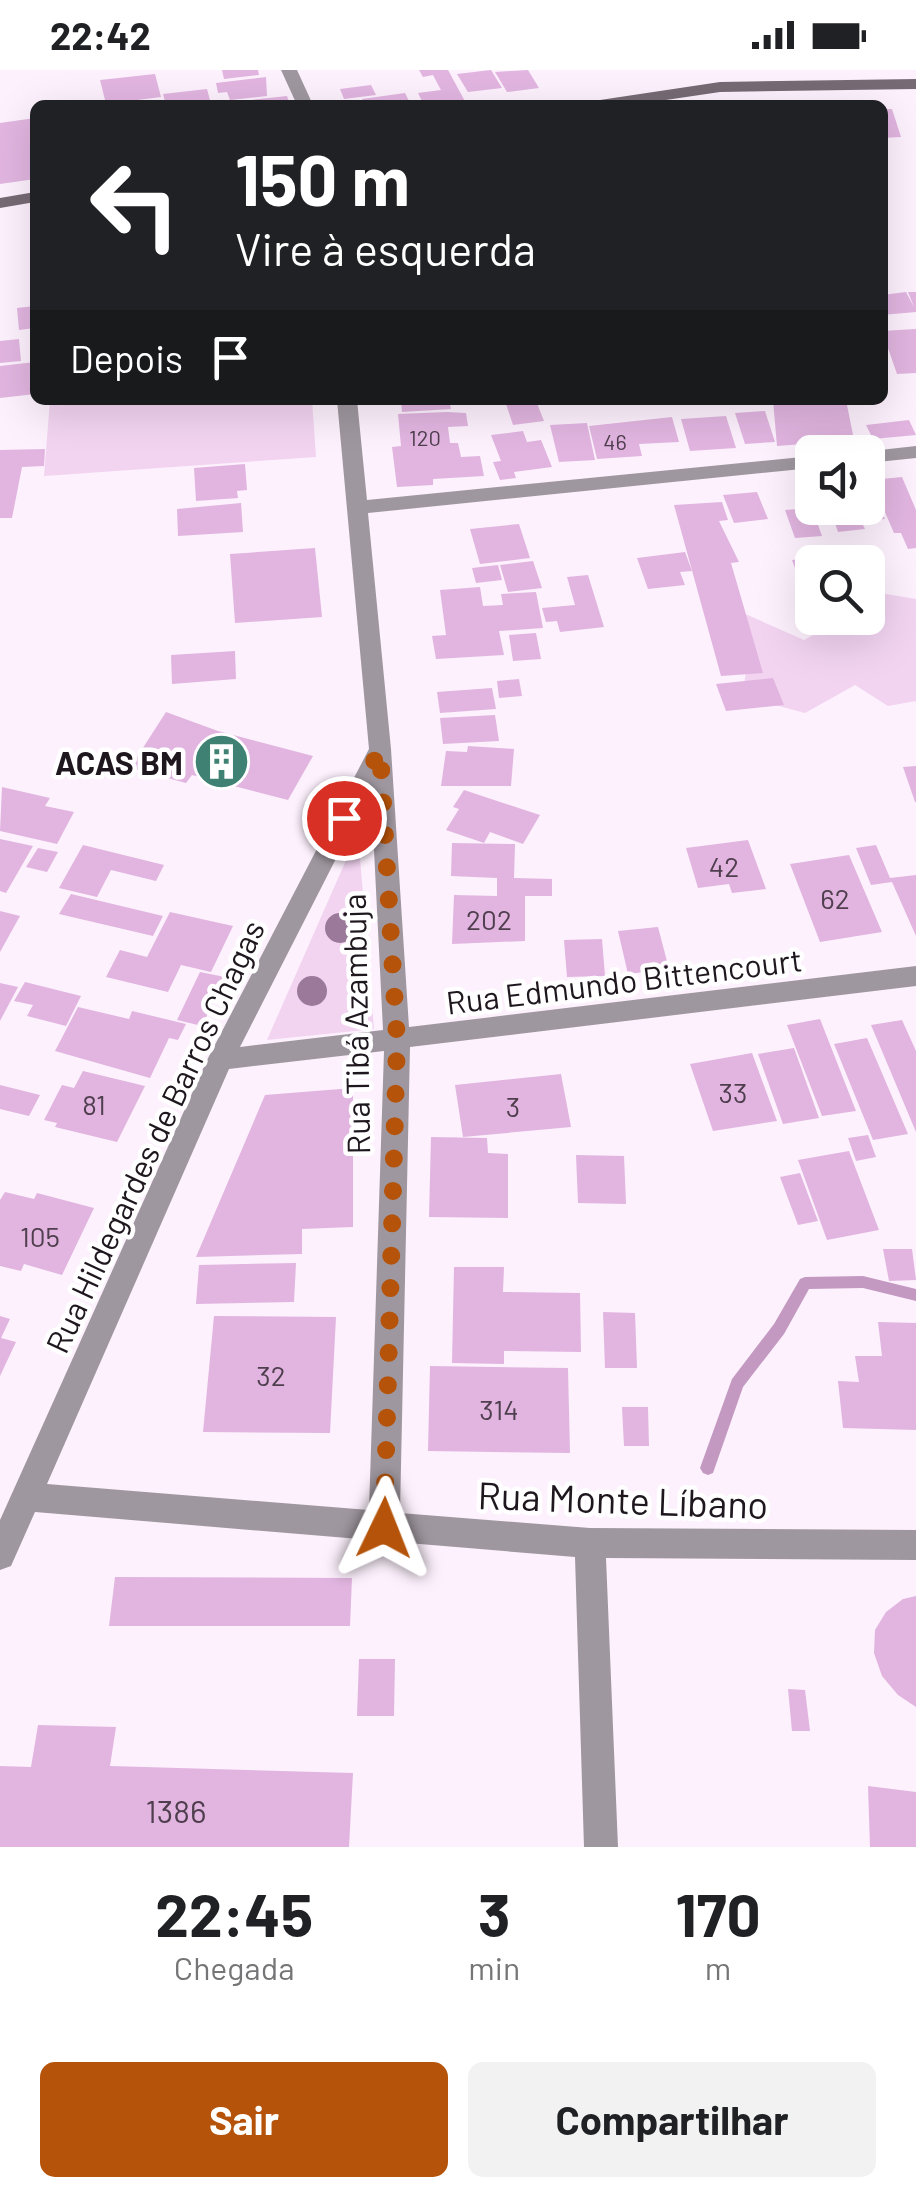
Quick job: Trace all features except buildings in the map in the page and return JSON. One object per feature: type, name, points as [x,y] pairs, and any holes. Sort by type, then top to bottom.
[{"type":"main road","points":[[633,100],[720,87],[916,84]]},
{"type":"main road","points":[[0,203],[30,198]]},
{"type":"street","points":[[289,70],[304,100]]},
{"type":"street","name":"Rua Tibá Azambuja","points":[[347,405],[380,750],[397,1040],[384,1528]]},
{"type":"street","points":[[885,455],[916,452]]},
{"type":"street","points":[[356,508],[795,464]]},
{"type":"street","name":"Rua Hildegardes de Barros Chagas","points":[[0,1556],[220,1060],[380,750]]},
{"type":"street","name":"Rua Edmundo Bittencourt","points":[[220,1060],[916,976]]},
{"type":"street","name":"Rua Monte Líbano","points":[[28,1497],[590,1543],[916,1544]]},
{"type":"street","points":[[590,1543],[600,1847]]},
{"type":"shaded area","points":[[50,405],[312,405],[316,457],[44,476]]},
{"type":"shaded area","points":[[885,594],[916,599],[916,701],[888,706],[855,685],[805,713],[742,696],[750,648],[734,609],[804,640],[813,635],[885,635]]},
{"type":"shaded area","points":[[358,833],[374,1029],[267,1040]]},
{"type":"waterway","points":[[708,1468],[737,1384],[779,1329],[805,1283],[863,1282],[916,1295]]},
{"type":"place","name":"ACAS BM","points":[[222,762]]},
{"type":"route","points":[[344,818],[380,750],[397,1040],[384,1528]]}]
